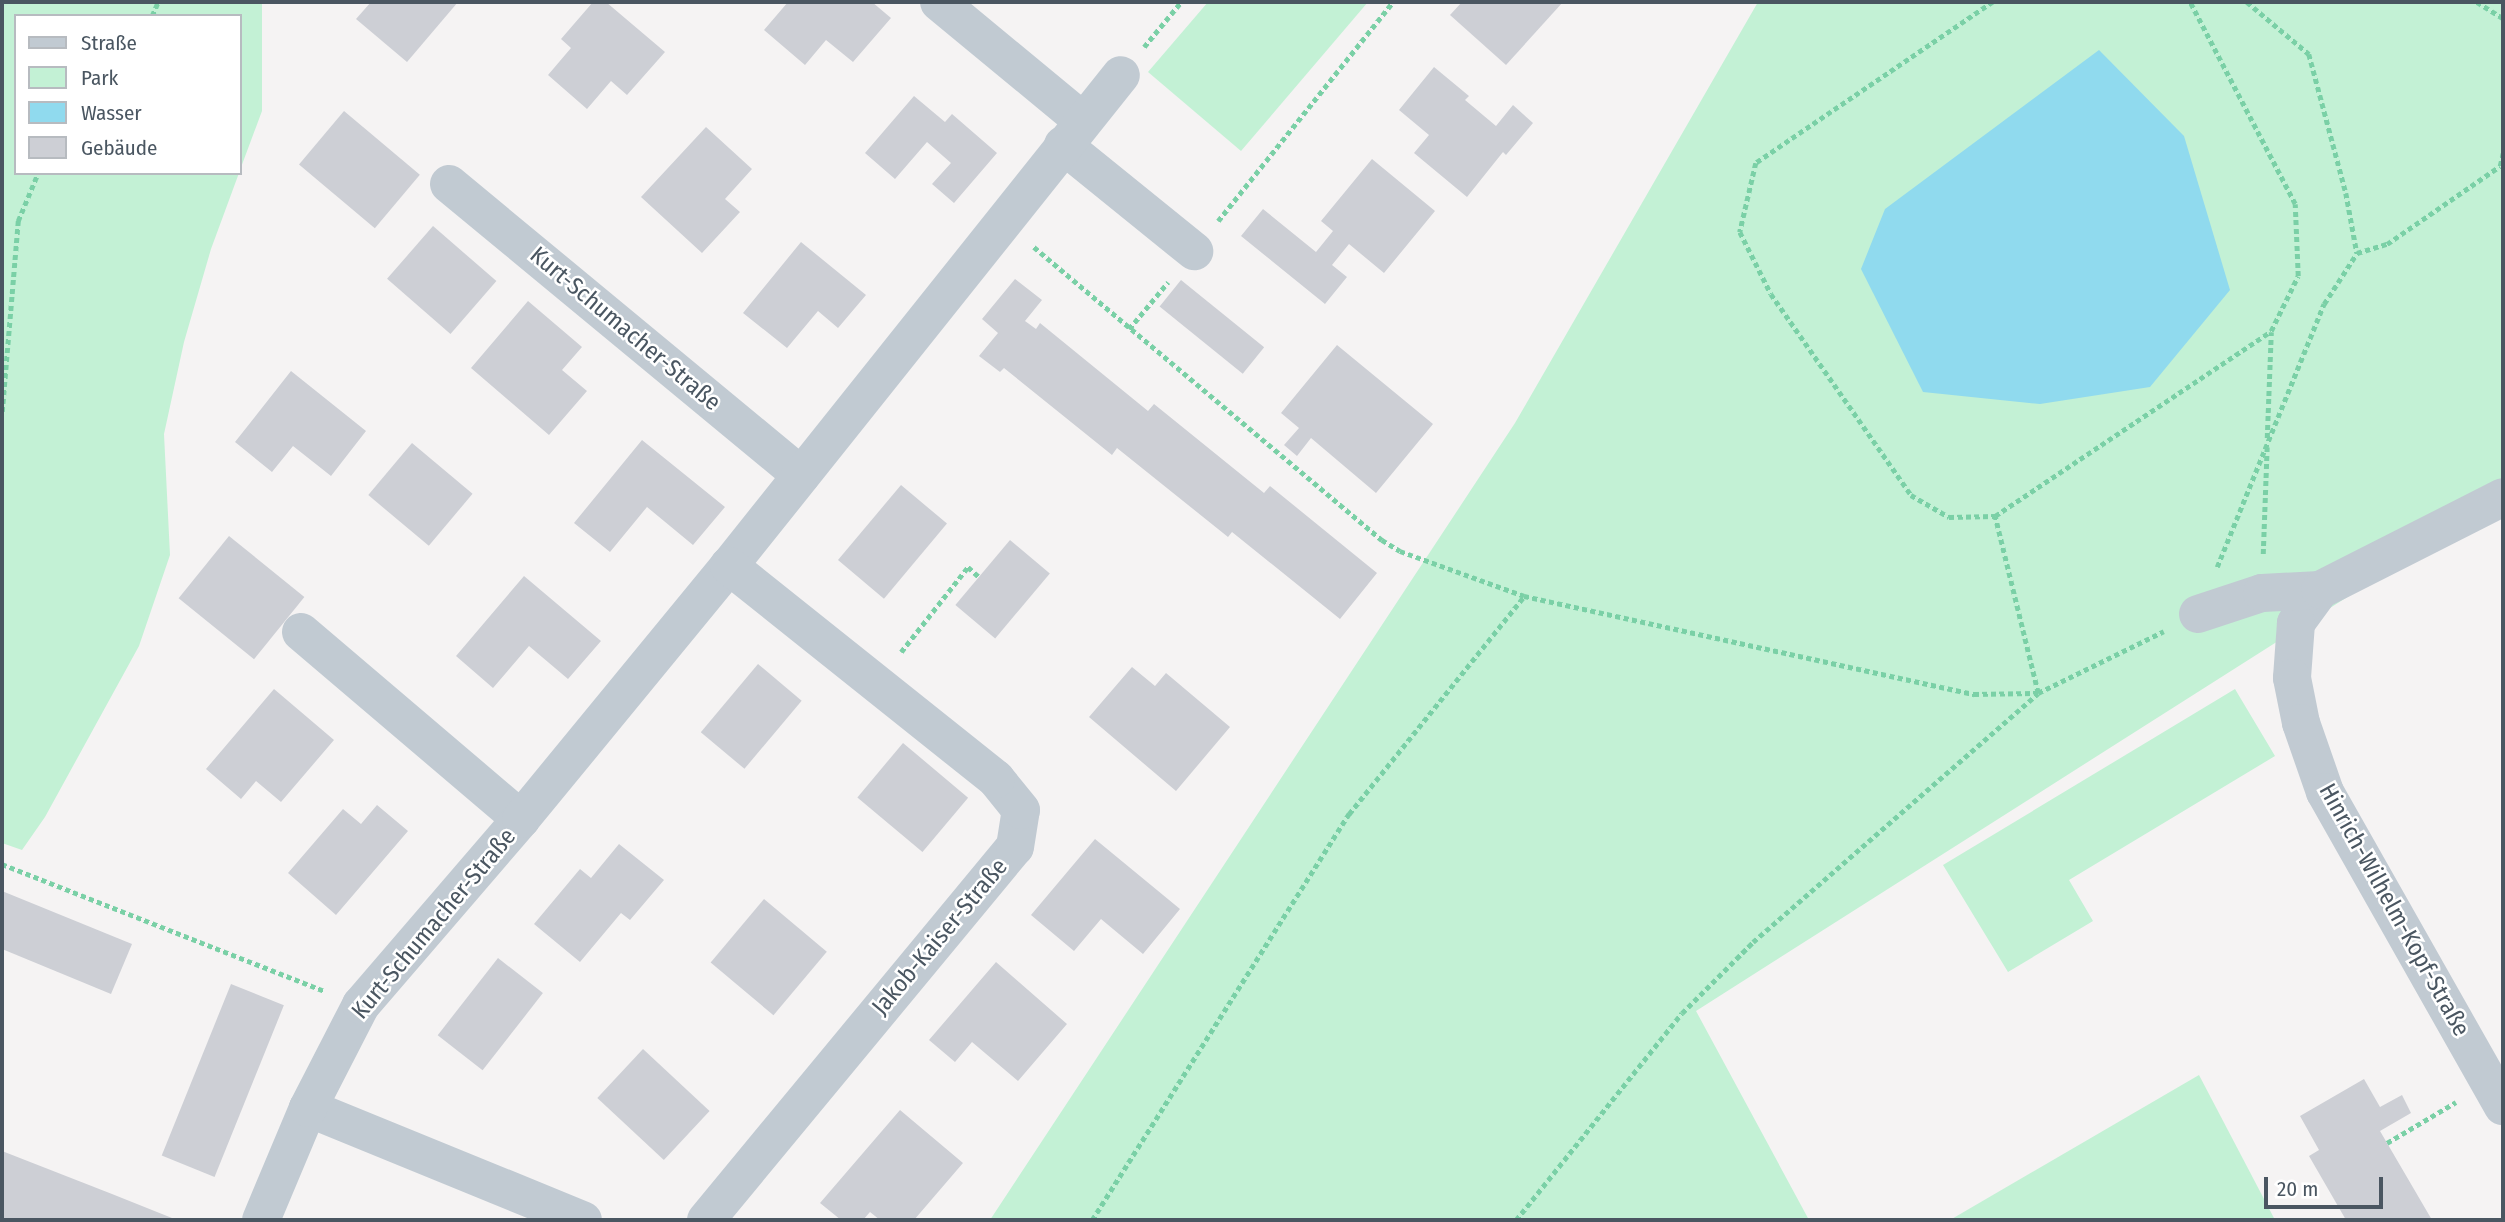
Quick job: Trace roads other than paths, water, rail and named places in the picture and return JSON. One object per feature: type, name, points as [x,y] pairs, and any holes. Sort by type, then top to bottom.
[{"type":"street","points":[[939,2],[1194,251]]},
{"type":"street","name":"Kurt-Schumacher-Straße","points":[[261,1220],[308,1108],[361,1005],[521,819],[729,566],[1121,75]]},
{"type":"street","name":"Kurt-Schumacher-Straße","points":[[449,184],[801,475]]},
{"type":"street","name":"Hinrich-Wilhelm-Kopf-Straße","points":[[2198,614],[2262,593],[2320,590],[2503,497]]},
{"type":"street","name":"Jakob-Kaiser-Straße","points":[[705,1220],[1015,847],[1021,810],[996,779],[729,566]]},
{"type":"street","name":"Hinrich-Wilhelm-Kopf-Straße","points":[[2320,590],[2296,623],[2292,678],[2301,723],[2325,792],[2496,1094]]},
{"type":"street","name":"Kurt-Schumacher-Straße","points":[[301,632],[521,819]]},
{"type":"street","points":[[308,1108],[583,1220]]},
{"type":"water","points":[[2099,50],[2184,136],[2230,290],[2150,387],[2040,404],[1923,392],[1861,269],[1885,209]]}]
